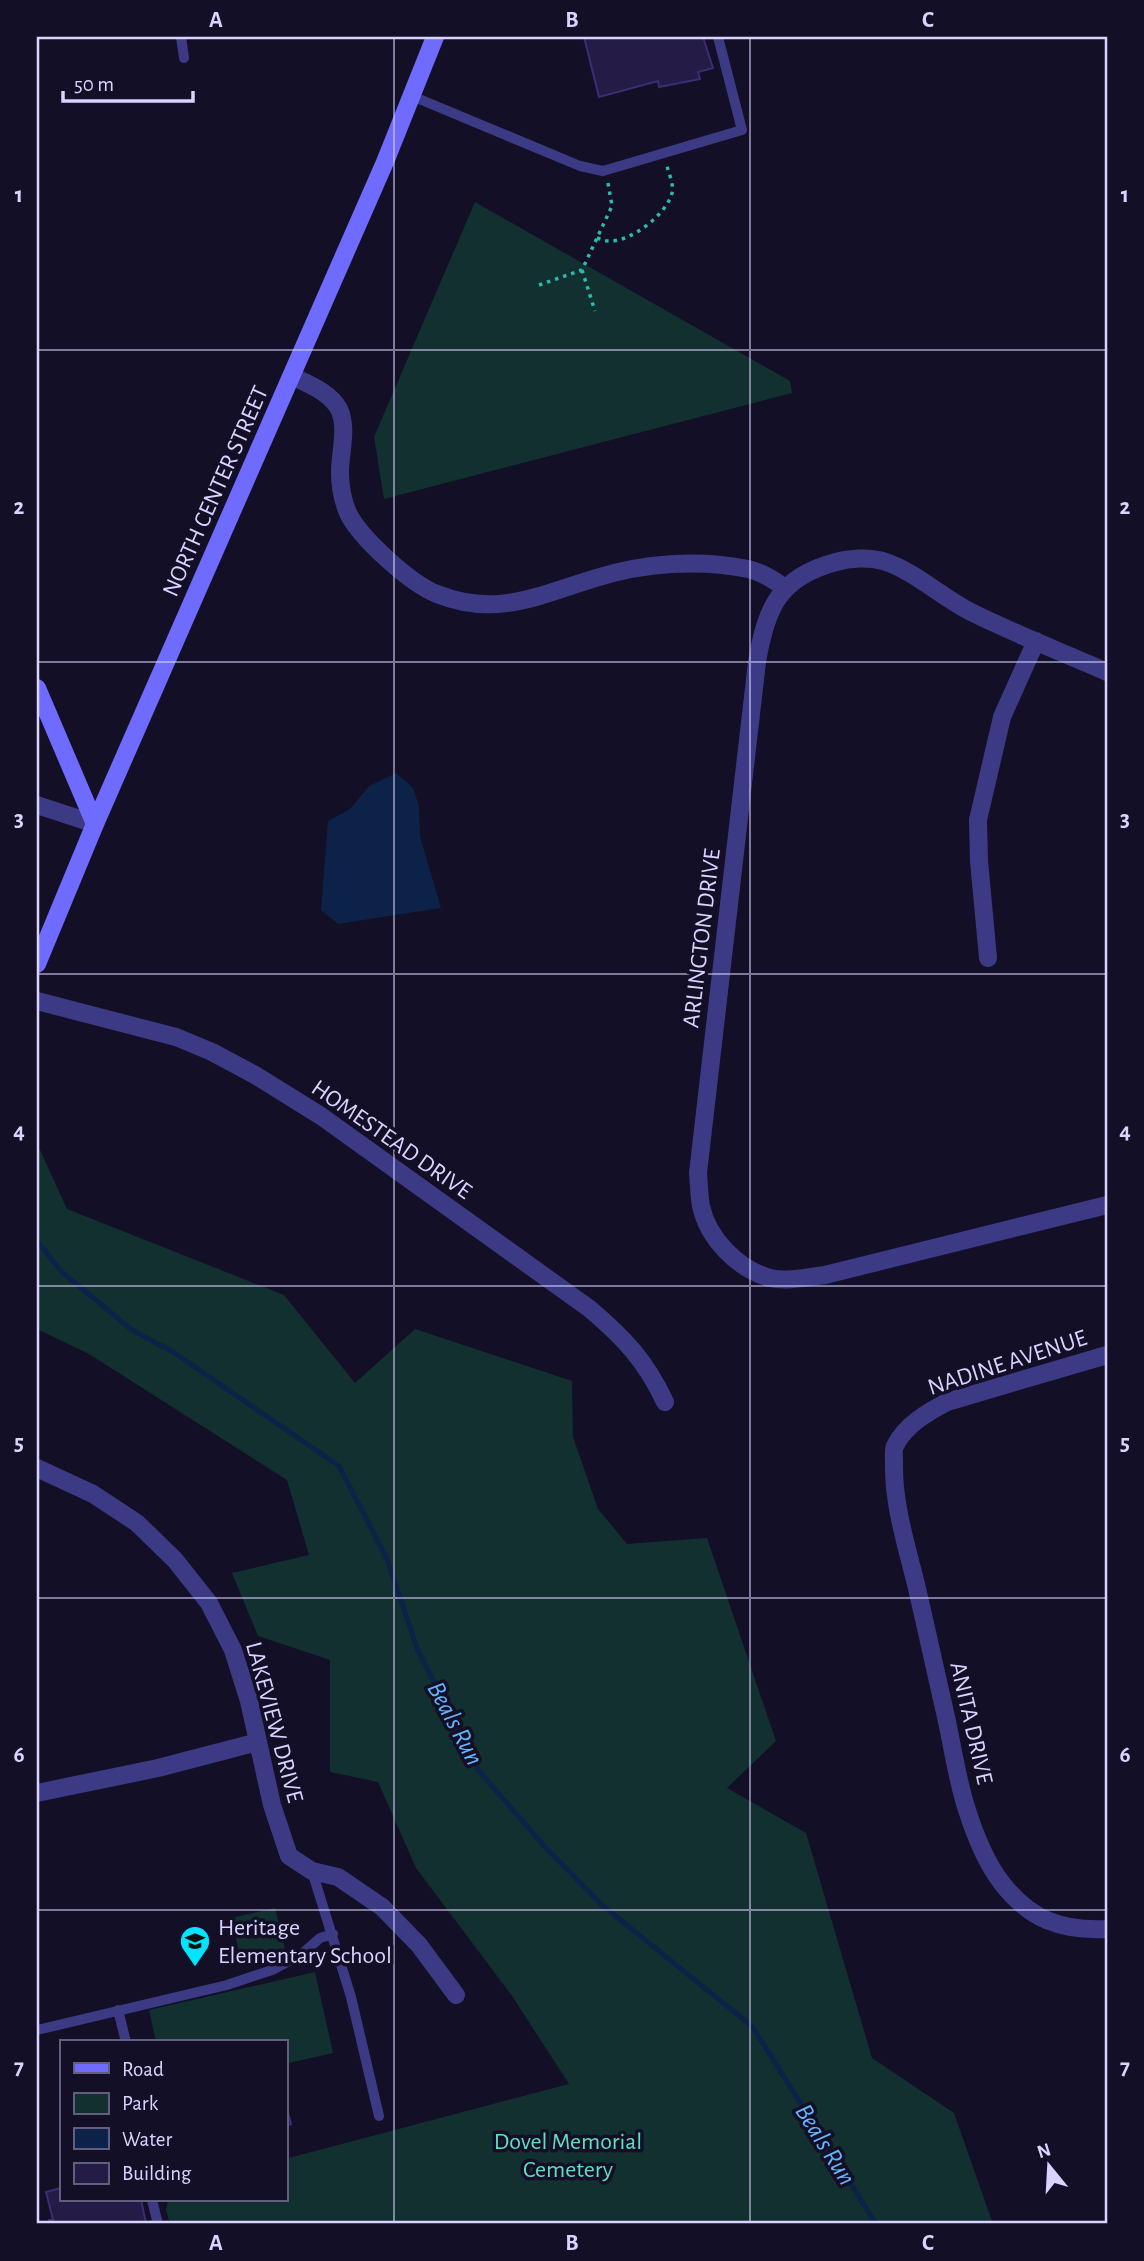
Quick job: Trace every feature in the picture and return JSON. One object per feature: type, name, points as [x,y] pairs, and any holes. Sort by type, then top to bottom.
[{"type":"main road","name":"NORTH CENTER STREET","points":[[37,964],[94,824],[292,376],[435,37]]},
{"type":"main road","points":[[37,688],[94,824]]},
{"type":"street","points":[[292,376],[318,389],[339,409],[343,424],[341,494],[349,514],[364,536],[405,574],[432,592],[452,600],[475,603],[522,602],[609,574],[673,565],[702,564],[750,569],[770,577],[785,588]]},
{"type":"street","name":"ARLINGTON DRIVE","points":[[1107,672],[970,611],[897,567],[881,561],[845,560],[821,566],[803,574],[785,588],[763,629],[757,662],[698,1173],[701,1207],[712,1232],[728,1253],[752,1270],[772,1279],[825,1275],[1107,1205]]},
{"type":"street","points":[[988,958],[978,820],[1002,717],[1036,641]]},
{"type":"street","points":[[37,804],[94,824]]},
{"type":"street","name":"HOMESTEAD DRIVE","points":[[37,1001],[176,1037],[212,1052],[321,1116],[590,1309],[637,1353],[653,1376],[665,1402]]},
{"type":"street","name":"NADINE AVENUE","points":[[894,1447],[918,1420],[947,1402],[1107,1355]]},
{"type":"street","name":"ANITA DRIVE","points":[[894,1447],[895,1494],[900,1523],[919,1596],[956,1768],[976,1838],[1000,1881],[1016,1900],[1035,1915],[1058,1926],[1082,1930],[1107,1929]]},
{"type":"street","name":"LAKEVIEW DRIVE","points":[[37,1468],[93,1494],[137,1523],[175,1560],[209,1603],[233,1650],[249,1700],[272,1805],[289,1856],[312,1871],[338,1877],[382,1907],[418,1945],[456,1995]]},
{"type":"street","points":[[37,1793],[158,1768],[258,1742]]},
{"type":"lane","points":[[181,37],[184,58]]},
{"type":"lane","points":[[412,96],[580,166],[603,171],[742,130],[718,37]]},
{"type":"lane","points":[[312,1871],[351,1997],[379,2116]]},
{"type":"lane","points":[[37,2030],[227,1985],[272,1970],[302,1954],[320,1938],[333,1934]]},
{"type":"lane","points":[[118,2010],[126,2040]]},
{"type":"lane","points":[[152,2202],[158,2224]]},
{"type":"path","points":[[597,237],[609,242],[627,236],[657,217],[669,201],[673,189],[664,154]]},
{"type":"path","points":[[595,312],[582,270],[612,206],[611,191],[603,171]]},
{"type":"path","points":[[539,285],[582,270]]},
{"type":"green space","points":[[475,202],[790,381],[792,393],[384,499],[374,437]]},
{"type":"green space","name":"Dovel Memorial Cemetery","points":[[37,1149],[40,1150],[67,1209],[284,1295],[355,1383],[415,1329],[572,1381],[573,1437],[598,1509],[627,1544],[707,1538],[776,1741],[727,1788],[806,1833],[872,2058],[954,2113],[993,2224],[170,2224],[166,2210],[168,2202],[287,2202],[287,2158],[569,2084],[512,1996],[416,1868],[378,1782],[330,1772],[330,1660],[258,1636],[232,1573],[309,1555],[287,1480],[89,1354],[37,1329]]},
{"type":"green space","points":[[275,1908],[285,1949],[241,1959],[231,1918]]},
{"type":"green space","points":[[315,1972],[333,2053],[287,2064],[287,2040],[156,2040],[149,2010]]},
{"type":"water","points":[[396,773],[413,788],[419,806],[420,836],[441,908],[338,924],[321,910],[328,821],[350,809],[369,786]]},
{"type":"building","points":[[584,37],[703,37],[713,68],[698,72],[700,79],[659,87],[658,81],[599,97]]},
{"type":"building","points":[[287,2108],[291,2124],[287,2125]]},
{"type":"building","points":[[60,2188],[60,2202],[141,2202],[146,2223],[152,2221],[153,2224],[50,2224],[49,2220],[53,2220],[46,2192]]},
{"type":"waterway","name":"Beals Run","points":[[37,1241],[62,1272],[132,1330],[173,1352],[339,1466],[387,1559],[418,1651],[479,1771],[545,1847],[603,1906],[752,2026],[876,2224]]},
{"type":"place","name":"Heritage Elementary School","points":[[195,1968]]}]
